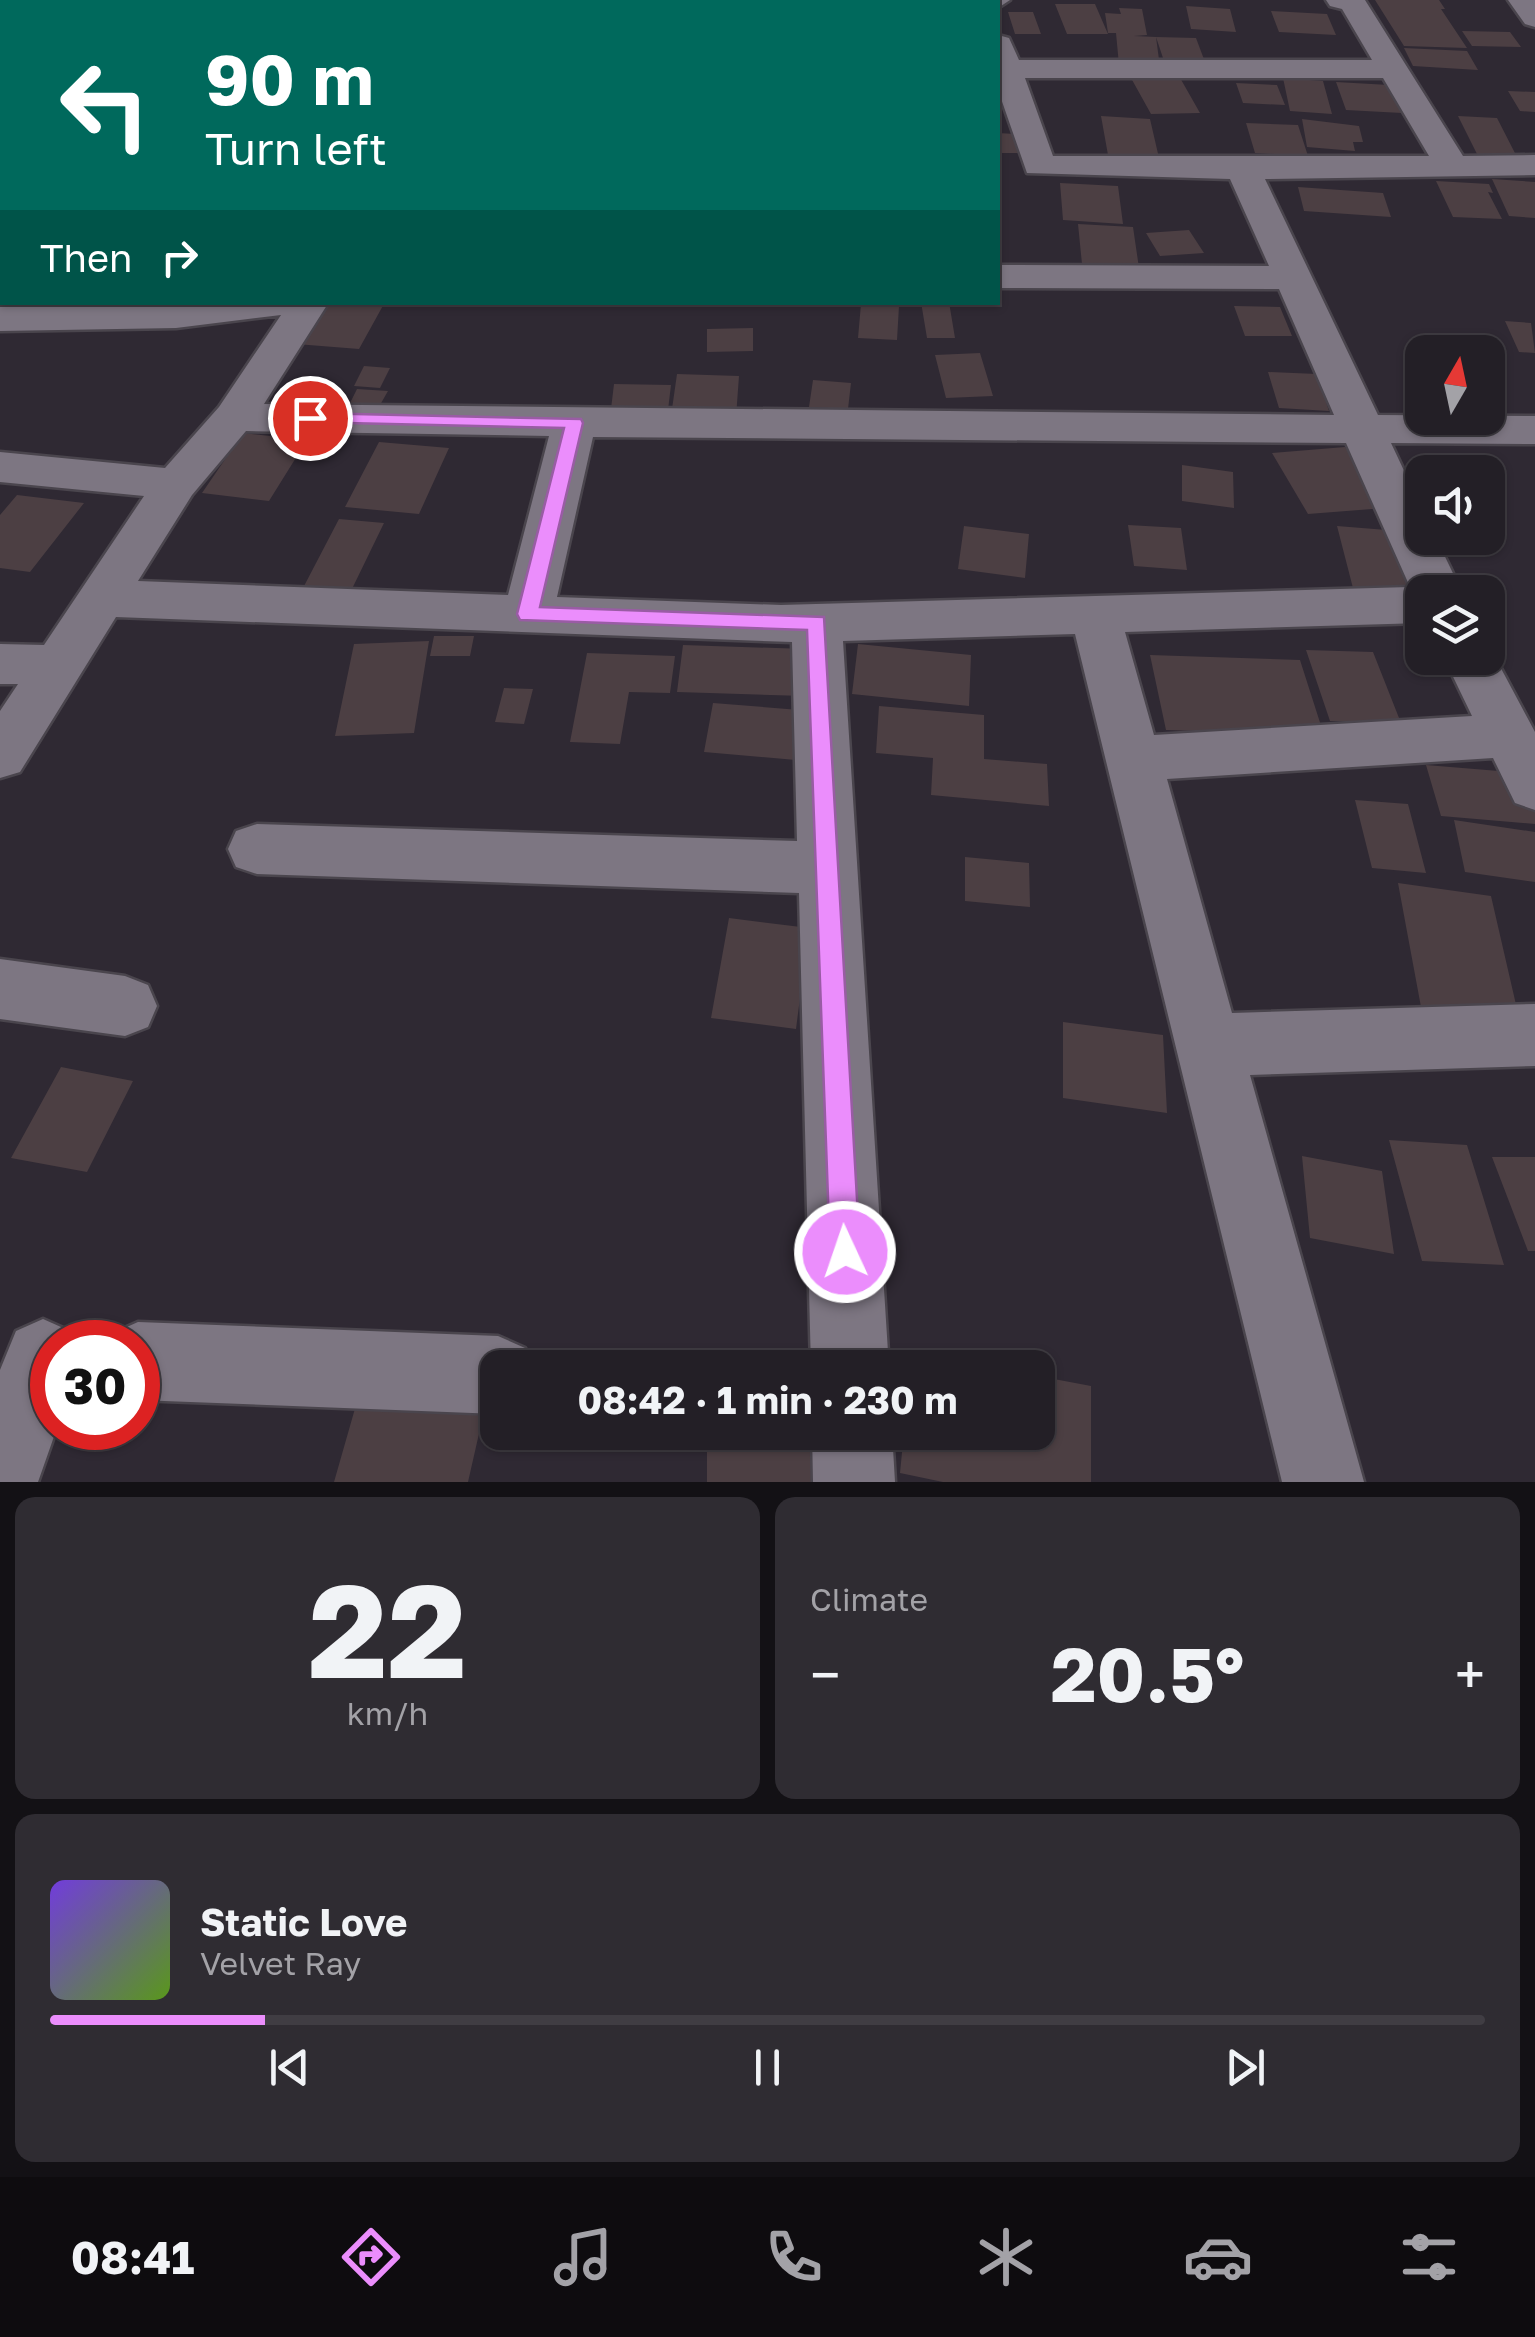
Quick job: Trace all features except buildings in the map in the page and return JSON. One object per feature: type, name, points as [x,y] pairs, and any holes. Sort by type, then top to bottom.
[{"type":"street","points":[[1340,0],[1351,0],[1453,167]]},
{"type":"street","points":[[1522,0],[1535,18]]},
{"type":"street","points":[[1039,166],[1000,61],[1394,70]]},
{"type":"street","points":[[1000,165],[1243,169],[1535,166]]},
{"type":"street","points":[[1243,169],[1429,575]]},
{"type":"street","points":[[1000,277],[1293,278]]},
{"type":"street","points":[[0,320],[245,305]]},
{"type":"street","points":[[0,756],[176,484],[234,417],[308,305]]},
{"type":"street","points":[[234,417],[1535,430]]},
{"type":"street","points":[[528,614],[574,423]]},
{"type":"street","points":[[0,467],[176,484]]},
{"type":"street","points":[[99,598],[817,623],[1405,605]]},
{"type":"street","points":[[1095,614],[1324,1482]]},
{"type":"street","points":[[817,623],[849,1350]]},
{"type":"street","points":[[0,664],[58,665]]},
{"type":"street","points":[[1479,675],[1535,788]]},
{"type":"street","points":[[1133,759],[1509,735]]},
{"type":"street","points":[[257,849],[828,868]]},
{"type":"street","points":[[0,988],[125,1006]]},
{"type":"street","points":[[1208,1045],[1535,1036]]},
{"type":"street","points":[[160,1362],[480,1374]]},
{"type":"street","points":[[0,1476],[30,1364]]},
{"type":"street","points":[[853,1450],[854,1482]]},
{"type":"route","points":[[310,418],[574,423],[528,614],[817,623],[845,1252]]}]
